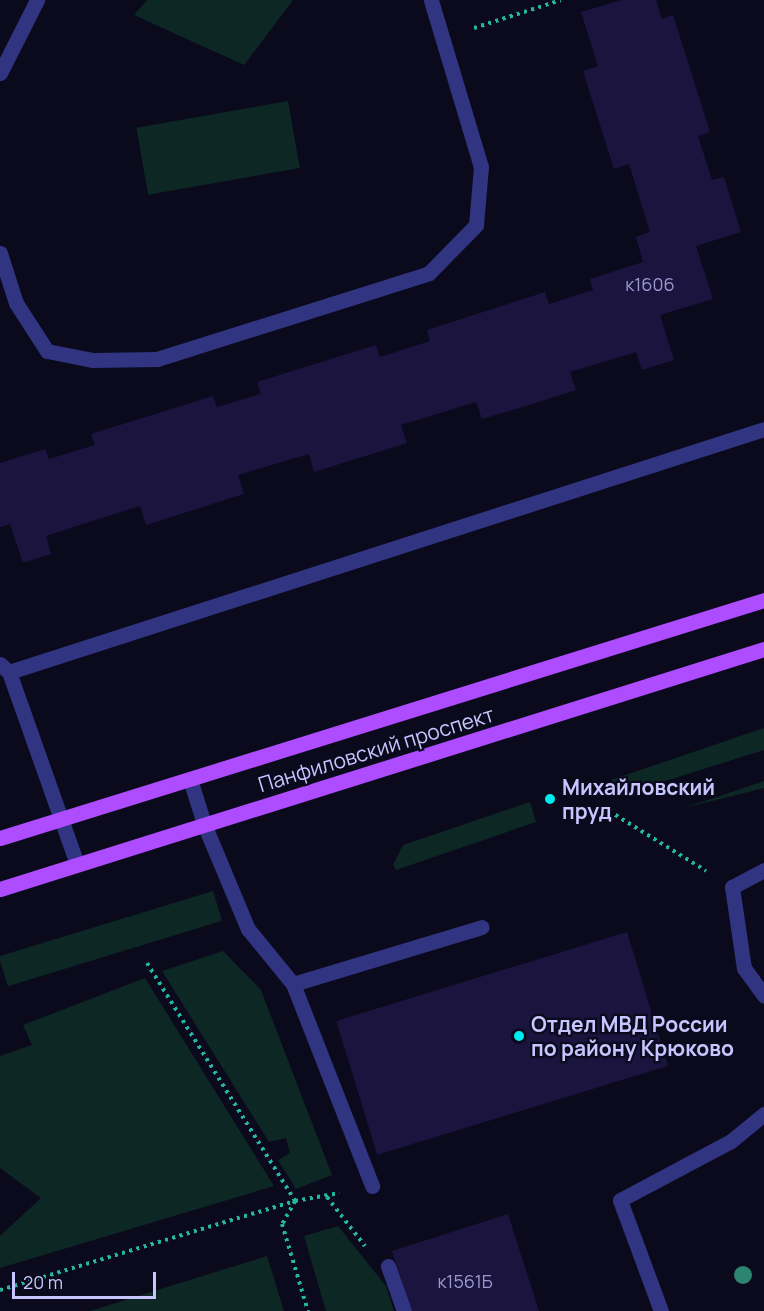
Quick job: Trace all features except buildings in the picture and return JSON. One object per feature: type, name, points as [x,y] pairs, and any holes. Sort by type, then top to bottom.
[{"type":"main road","name":"Панфиловский проспект","points":[[0,838],[764,600]]},
{"type":"main road","name":"Панфиловский проспект","points":[[0,889],[764,649]]},
{"type":"lane","points":[[0,73],[37,0]]},
{"type":"lane","points":[[0,253],[16,303],[47,351],[93,360],[158,359],[429,273],[476,225],[482,166],[431,0]]},
{"type":"lane","points":[[77,864],[4,668],[764,429]]},
{"type":"lane","points":[[190,778],[204,824],[248,929],[293,984],[372,1186]]},
{"type":"lane","points":[[764,870],[732,887],[744,968],[764,996]]},
{"type":"lane","points":[[293,984],[482,927]]},
{"type":"lane","points":[[661,1311],[620,1200],[731,1141],[764,1114]]},
{"type":"lane","points":[[388,1266],[404,1311]]},
{"type":"path","points":[[442,38],[561,0]]},
{"type":"path","points":[[609,811],[732,887]]},
{"type":"path","points":[[147,963],[295,1201]]},
{"type":"path","points":[[0,1290],[295,1201],[327,1197],[342,1192]]},
{"type":"path","points":[[327,1197],[375,1259],[388,1266]]},
{"type":"path","points":[[295,1201],[282,1224],[308,1311]]},
{"type":"green space","points":[[147,0],[293,0],[244,65],[134,15]]},
{"type":"green space","points":[[288,101],[300,168],[148,195],[136,128]]},
{"type":"green space","points":[[764,728],[764,750],[624,794],[611,780]]},
{"type":"green space","points":[[764,781],[764,788],[684,808]]},
{"type":"green space","points":[[530,802],[536,822],[396,870],[393,865],[403,845]]},
{"type":"green space","points":[[213,891],[222,921],[8,986],[0,956]]},
{"type":"green space","points":[[223,951],[261,990],[332,1175],[296,1189],[278,1160],[290,1153],[286,1138],[269,1142],[162,971]]},
{"type":"green space","points":[[145,978],[274,1186],[0,1268],[0,1236],[41,1198],[0,1168],[0,1056],[32,1045],[23,1025]]},
{"type":"green space","points":[[338,1226],[386,1286],[394,1311],[326,1311],[304,1236]]},
{"type":"green space","points":[[267,1256],[284,1311],[90,1311]]},
{"type":"place","name":"Михайловский пруд","points":[[550,799]]},
{"type":"place","name":"Отдел МВД России по району Крюково","points":[[519,1036]]}]
